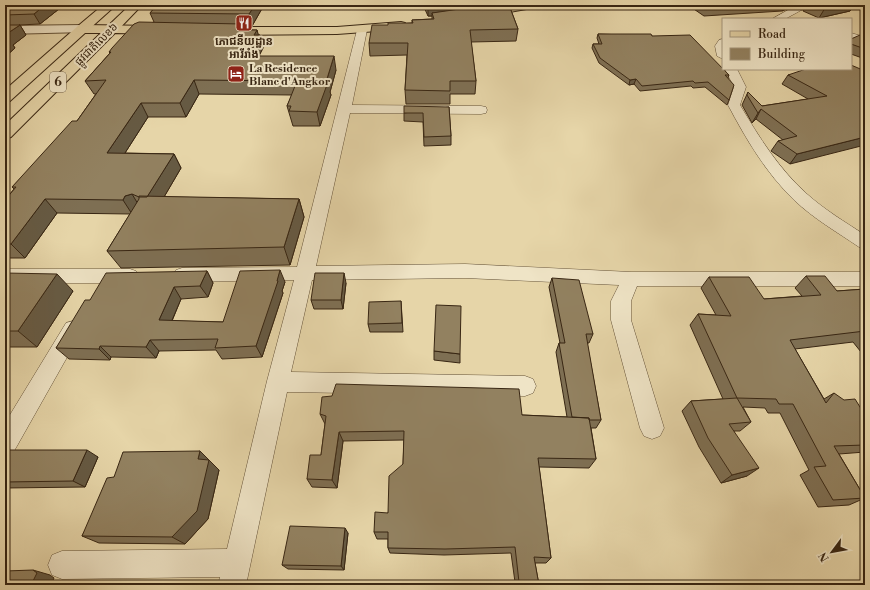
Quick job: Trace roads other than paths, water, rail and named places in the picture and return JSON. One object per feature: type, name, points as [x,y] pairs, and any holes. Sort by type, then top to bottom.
[{"type":"main road","name":"ផ្លូវជាតិលេខ៦","points":[[5,98],[110,5]]},
{"type":"main road","name":"ផ្លូវជាតិលេខ៦","points":[[5,134],[136,5]]},
{"type":"main road","points":[[469,16],[532,5]]},
{"type":"main road","points":[[216,30],[311,32],[362,30],[409,24]]},
{"type":"main road","points":[[82,29],[168,30]]},
{"type":"street","points":[[780,18],[793,13],[802,7],[802,5]]},
{"type":"street","points":[[793,13],[803,17]]},
{"type":"street","points":[[5,30],[82,29]]},
{"type":"street","points":[[62,565],[235,574],[278,382],[306,273],[362,30]]},
{"type":"street","points":[[852,36],[865,41]]},
{"type":"street","points":[[722,43],[720,46],[722,53]]},
{"type":"street","points":[[732,70],[740,87],[734,101],[734,105],[747,129],[775,167],[794,191],[811,206],[865,243]]},
{"type":"street","points":[[345,109],[481,110]]},
{"type":"street","points":[[5,445],[116,256]]},
{"type":"street","points":[[166,275],[465,272],[631,279],[865,279]]},
{"type":"street","points":[[5,276],[143,276]]},
{"type":"street","points":[[631,279],[621,301],[621,320],[652,428]]},
{"type":"street","points":[[278,382],[525,386]]},
{"type":"place","name":"ភោជនីយដ្ឋាន អារីរាំង","points":[[244,23]]},
{"type":"place","name":"La Residence Blanc d'Angkor","points":[[236,74]]}]
